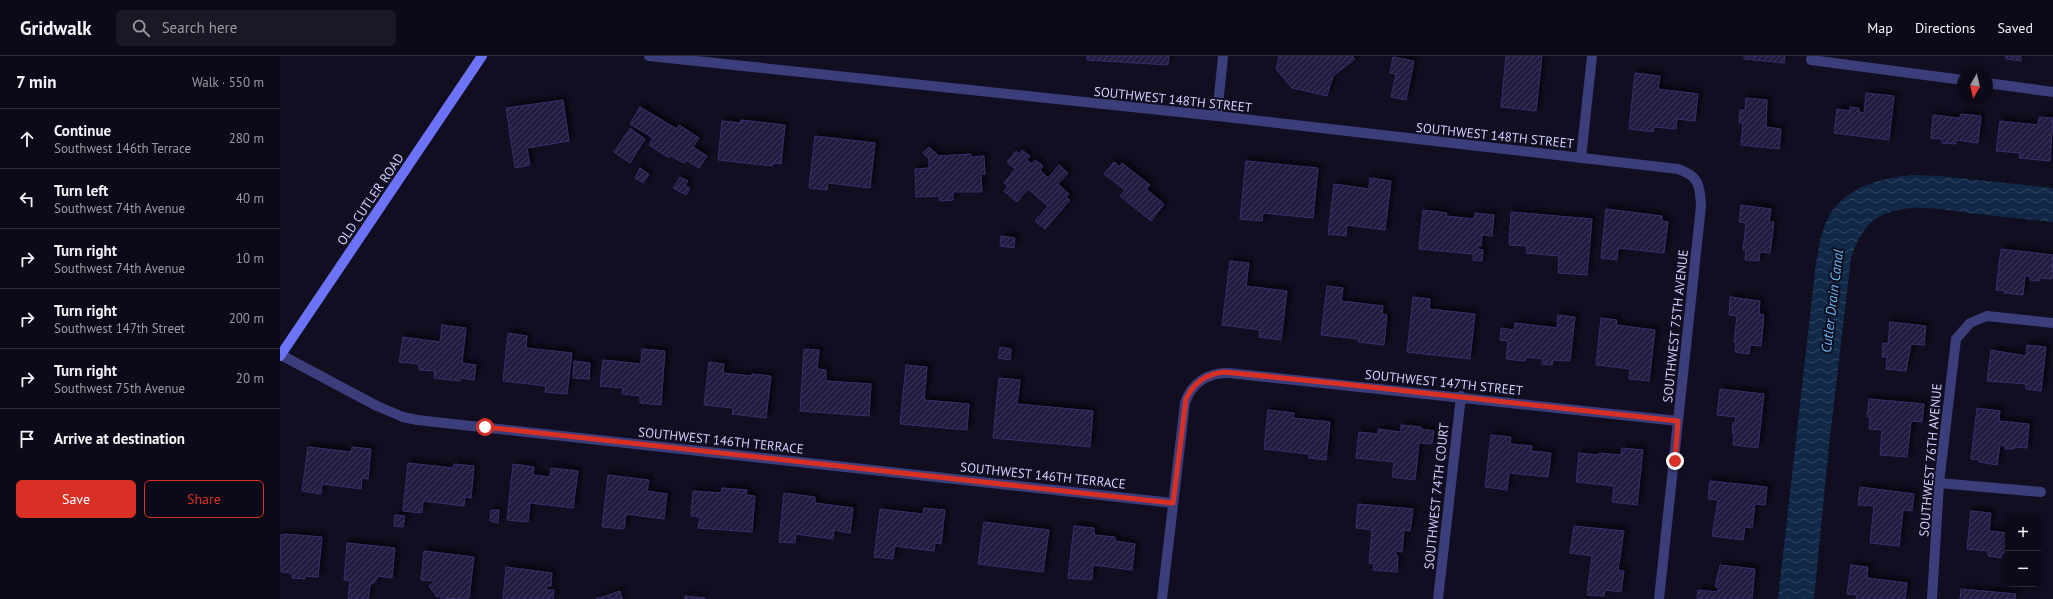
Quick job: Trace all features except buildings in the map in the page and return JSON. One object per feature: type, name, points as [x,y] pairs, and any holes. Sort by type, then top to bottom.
[{"type":"main road","name":"OLD CUTLER ROAD","points":[[280,356],[482,56]]},
{"type":"street","name":"SOUTHWEST 148TH STREET","points":[[649,56],[1217,116],[1678,169],[1693,176]]},
{"type":"street","points":[[1217,116],[1223,56]]},
{"type":"street","points":[[1581,158],[1592,56]]},
{"type":"street","points":[[1811,58],[1957,79]]},
{"type":"street","points":[[1993,84],[2053,92]]},
{"type":"street","name":"SOUTHWEST 75TH AVENUE","points":[[1659,599],[1701,206],[1698,185],[1693,176]]},
{"type":"street","name":"SOUTHWEST 76TH AVENUE","points":[[1932,599],[1939,483],[1955,344],[1965,327],[1975,320],[1987,316],[2053,323]]},
{"type":"street","name":"SOUTHWEST 146TH TERRACE","points":[[280,356],[377,406],[403,417],[417,420],[1173,503]]},
{"type":"street","name":"SOUTHWEST 147TH STREET","points":[[1173,503],[1185,403],[1193,388],[1208,377],[1219,373],[1234,373],[1461,396],[1678,421]]},
{"type":"street","name":"SOUTHWEST 74TH COURT","points":[[1438,599],[1461,396]]},
{"type":"street","points":[[1939,483],[2041,492]]},
{"type":"street","points":[[1162,599],[1173,503]]},
{"type":"water","name":"Cutler Drain Canal","points":[[1900,176],[1940,176],[2053,188],[2053,222],[1940,209],[1915,208],[1891,211],[1875,219],[1866,229],[1858,240],[1851,258],[1829,445],[1814,599],[1778,599],[1816,263],[1820,240],[1828,218],[1835,207],[1853,192],[1876,182]]},
{"type":"route","points":[[485,427],[1173,503],[1186,399],[1190,391],[1200,381],[1215,373],[1224,372],[1461,396],[1678,421],[1675,461]]}]
